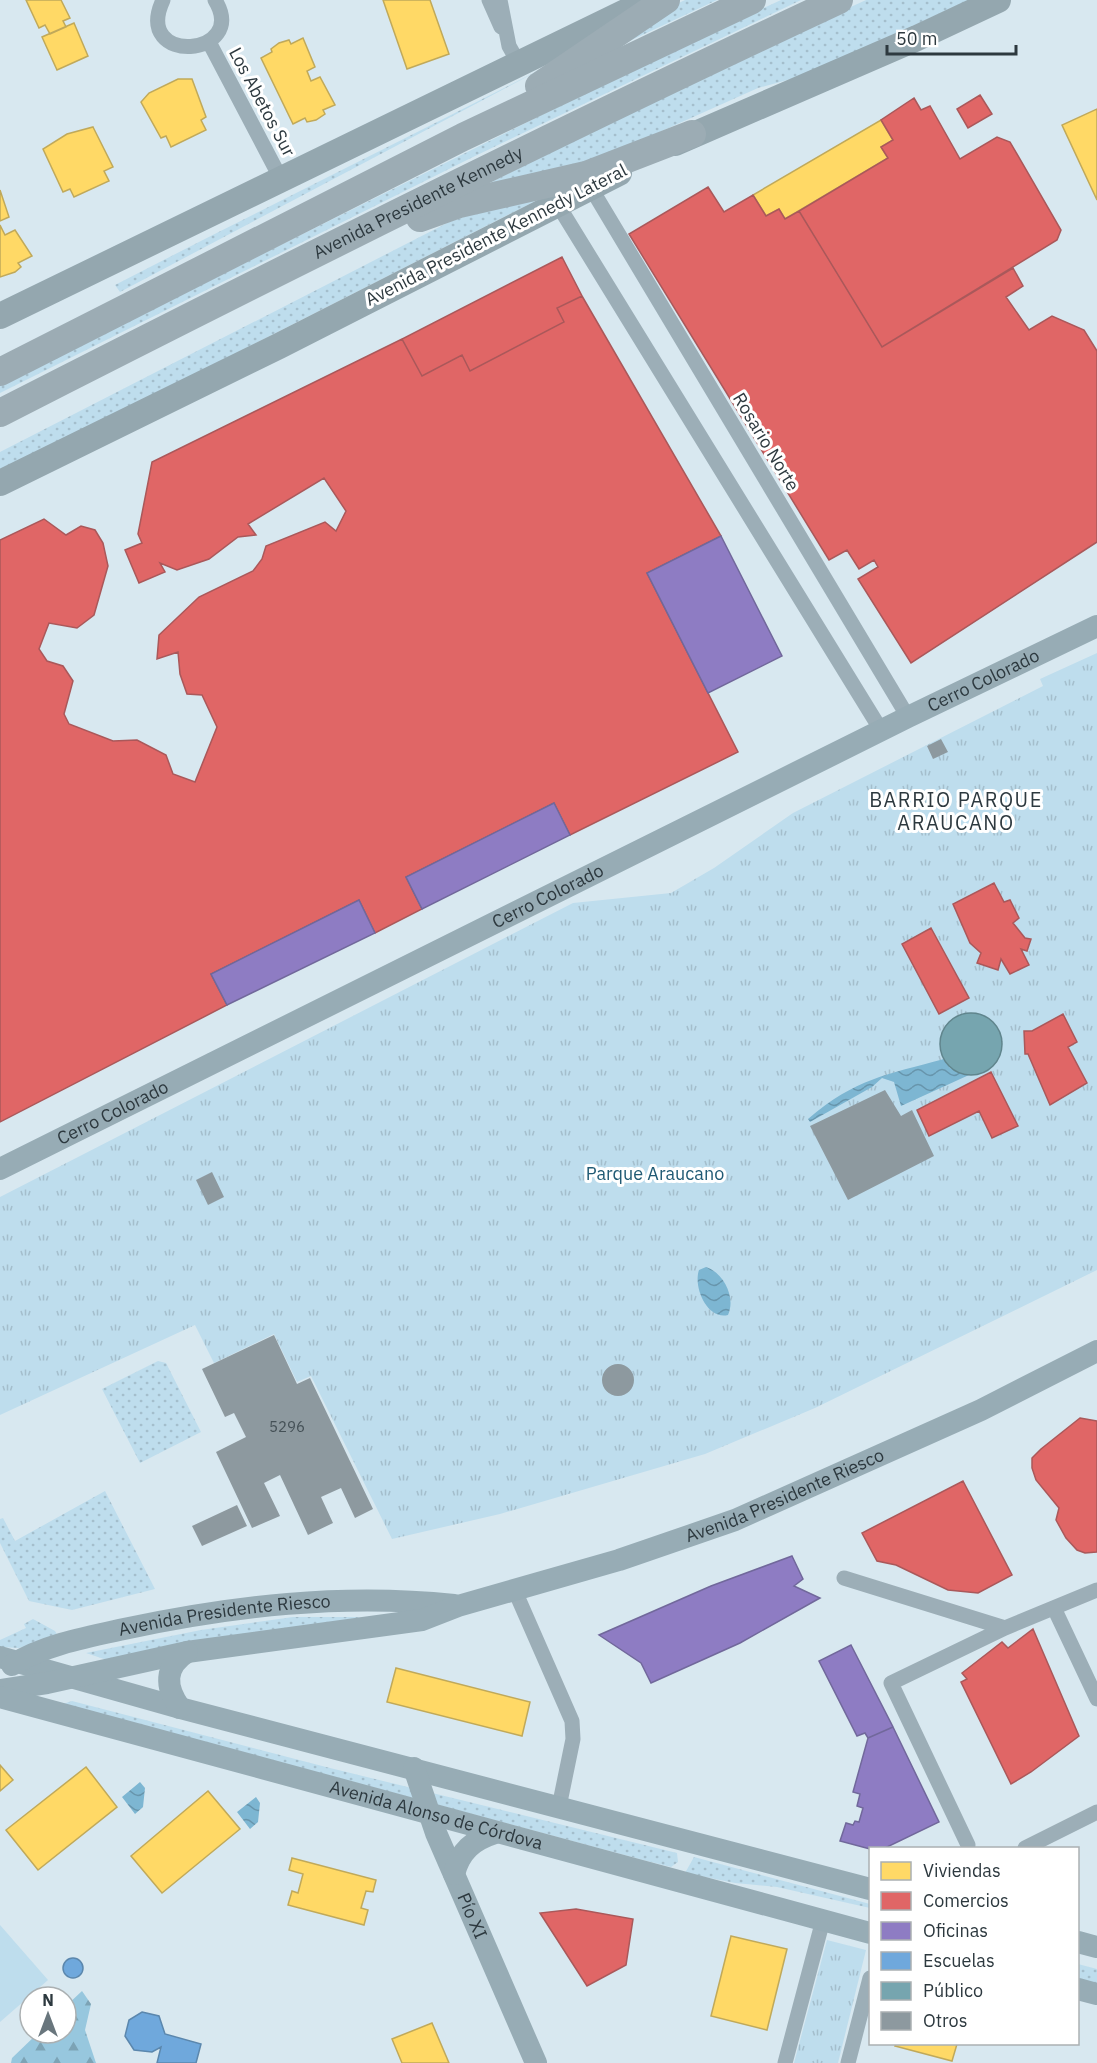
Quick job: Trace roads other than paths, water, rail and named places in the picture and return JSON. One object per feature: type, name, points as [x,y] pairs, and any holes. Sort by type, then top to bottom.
[{"type":"highway","points":[[463,137],[666,0]]},
{"type":"highway","name":"Avenida Presidente Kennedy","points":[[0,372],[463,137],[752,0]]},
{"type":"highway","name":"Avenida Presidente Kennedy","points":[[3,412],[283,268],[652,87],[839,0]]},
{"type":"highway","points":[[283,268],[459,204],[586,175],[692,134]]},
{"type":"highway","points":[[0,358],[97,322]]},
{"type":"main road","points":[[0,316],[282,181],[518,62],[650,0]]},
{"type":"main road","name":"Avenida Presidente Kennedy Lateral","points":[[0,483],[558,206],[692,134],[917,38],[998,0]]},
{"type":"main road","name":"Cerro Colorado","points":[[0,1169],[880,730],[1097,626]]},
{"type":"main road","name":"Avenida Presidente Riesco","points":[[0,1690],[36,1685],[187,1652],[422,1620],[458,1606],[650,1550],[780,1502],[981,1410],[1097,1352]]},
{"type":"main road","name":"Avenida Presidente Riesco","points":[[6,1664],[65,1643],[104,1633],[264,1606],[358,1600],[419,1601],[458,1606]]},
{"type":"main road","points":[[180,1708],[170,1691],[169,1675],[179,1657],[187,1652]]},
{"type":"main road","points":[[6,1664],[70,1677],[869,1889]]},
{"type":"main road","name":"Avenida Alonso de Córdova","points":[[0,1697],[495,1833],[866,1930]]},
{"type":"main road","name":"Pío XI","points":[[414,1768],[429,1815],[536,2063]]},
{"type":"main road","points":[[454,1874],[457,1862],[472,1843],[495,1833]]},
{"type":"main road","points":[[1079,1942],[1097,1947]]},
{"type":"main road","points":[[1079,1990],[1097,1994]]},
{"type":"street","points":[[163,0],[158,19],[165,37],[172,44],[191,48],[209,42],[214,36],[220,21],[215,0]]},
{"type":"street","points":[[489,0],[518,62]]},
{"type":"street","points":[[500,0],[506,35]]},
{"type":"street","name":"Los Abetos Sur","points":[[209,42],[282,181]]},
{"type":"street","name":"Rosario Norte","points":[[591,188],[908,717]]},
{"type":"street","points":[[558,206],[880,730]]},
{"type":"street","points":[[844,1578],[1005,1628]]},
{"type":"street","points":[[968,1845],[891,1683],[1005,1628],[1097,1590]]},
{"type":"street","points":[[515,1591],[572,1721],[573,1739],[559,1807]]},
{"type":"street","points":[[1054,1608],[1097,1699]]},
{"type":"street","points":[[1027,1847],[1097,1812]]},
{"type":"street","points":[[785,2063],[823,1920]]},
{"type":"street","points":[[848,2063],[869,1982]]},
{"type":"water","points":[[944,1059],[950,1068],[969,1075],[901,1106],[894,1082],[882,1078],[872,1087],[810,1122],[808,1119],[825,1105],[857,1086],[888,1074]]},
{"type":"water","points":[[706,1267],[718,1275],[727,1287],[730,1301],[728,1315],[714,1312],[703,1301],[698,1277],[699,1270]]},
{"type":"water","points":[[140,1782],[145,1788],[143,1807],[135,1814],[122,1797]]},
{"type":"water","points":[[256,1797],[260,1803],[258,1822],[250,1829],[237,1812]]},
{"type":"district","name":"BARRIO PARQUE ARAUCANO","points":[[956,812]]},
{"type":"park label","name":"Parque Araucano","points":[[655,1174]]}]
